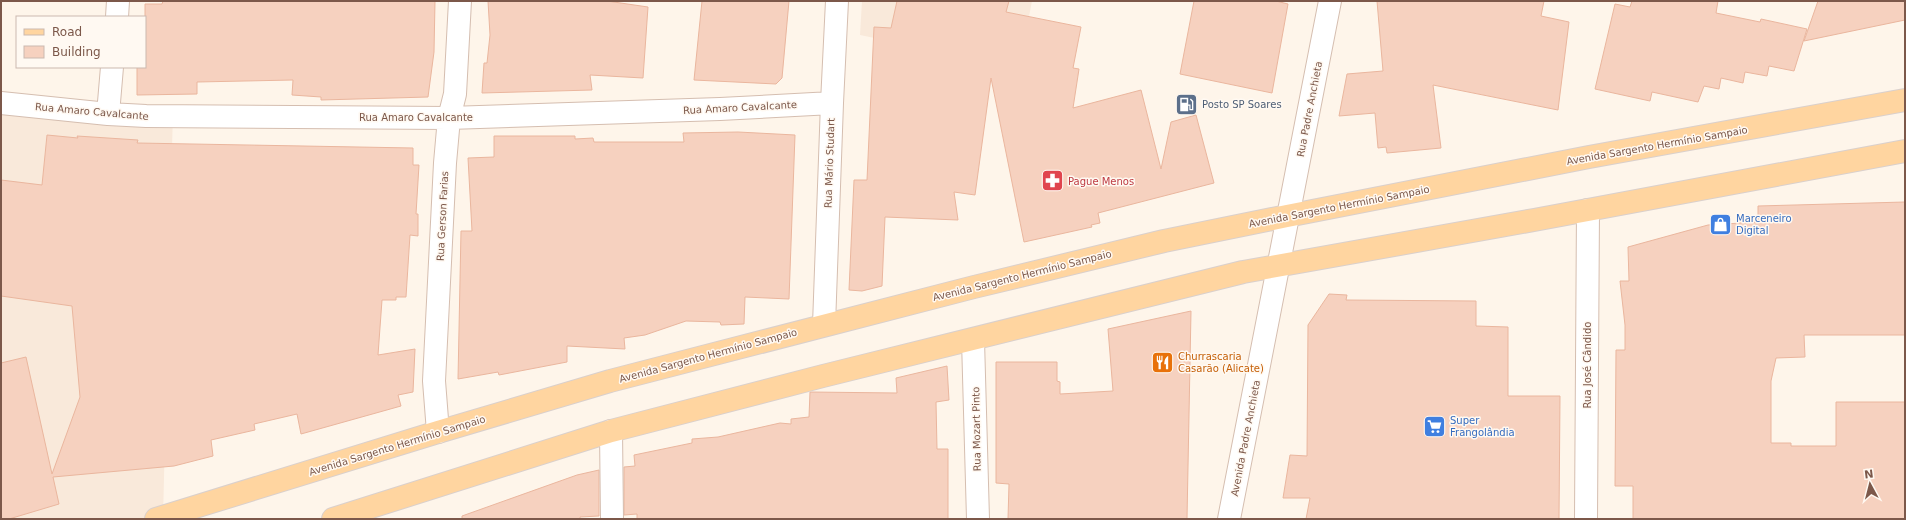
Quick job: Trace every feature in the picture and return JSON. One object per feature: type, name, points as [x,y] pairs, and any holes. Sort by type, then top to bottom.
[{"type":"main road","name":"Avenida Sargento Hermínio Sampaio","points":[[156,519],[438,432],[610,381],[974,287],[1164,241],[1524,169],[1905,100]]},
{"type":"main road","points":[[333,519],[611,432],[823,376],[974,340],[1243,272],[1905,151]]},
{"type":"street","points":[[117,16],[118,1]]},
{"type":"street","name":"Rua Gerson Farias","points":[[438,432],[434,381],[445,164],[449,118],[455,94],[460,1]]},
{"type":"street","name":"Rua Mário Studart","points":[[824,325],[837,1]]},
{"type":"street","name":"Rua Padre Anchieta","points":[[1287,216],[1330,1]]},
{"type":"street","points":[[108,114],[112,68]]},
{"type":"street","name":"Rua Amaro Cavalcante","points":[[1,103],[108,114],[154,116],[449,118],[832,103]]},
{"type":"street","name":"Rua José Cândido","points":[[1586,519],[1588,210]]},
{"type":"street","name":"Avenida Padre Anchieta","points":[[1229,519],[1279,266],[1287,216]]},
{"type":"street","name":"Rua Mozart Pinto","points":[[974,340],[978,519]]},
{"type":"street","points":[[611,432],[612,519]]},
{"type":"shaded area","points":[[862,1],[1032,1],[1019,68],[860,35]]},
{"type":"shaded area","points":[[1,95],[173,109],[163,519],[1,519]]},
{"type":"building","points":[[163,1],[435,1],[434,52],[428,97],[321,100],[321,97],[292,95],[293,80],[197,82],[197,94],[137,95],[137,68],[146,68],[145,4],[162,4]]},
{"type":"building","points":[[488,1],[607,1],[648,7],[643,78],[590,75],[592,90],[482,93],[484,63],[487,63],[490,35]]},
{"type":"building","points":[[702,1],[789,1],[782,78],[776,84],[694,80]]},
{"type":"building","points":[[897,1],[1009,1],[1006,12],[1081,27],[1073,68],[1079,69],[1073,108],[1141,90],[1161,169],[1171,122],[1196,115],[1214,183],[1098,213],[1100,223],[1091,225],[1092,227],[1024,242],[991,78],[975,195],[954,192],[958,220],[885,217],[882,286],[862,291],[849,290],[854,180],[867,180],[874,27],[891,28]]},
{"type":"building","points":[[1194,1],[1276,1],[1288,4],[1272,93],[1180,74]]},
{"type":"building","points":[[1377,1],[1544,1],[1541,16],[1569,22],[1558,110],[1433,85],[1441,148],[1387,153],[1386,147],[1378,148],[1375,113],[1339,116],[1347,74],[1383,71]]},
{"type":"building","points":[[1632,1],[1718,1],[1716,13],[1760,22],[1761,19],[1807,29],[1794,71],[1769,66],[1767,76],[1745,72],[1743,83],[1721,78],[1719,89],[1704,86],[1698,102],[1652,92],[1650,101],[1595,89],[1615,4],[1630,7]]},
{"type":"building","points":[[1818,1],[1905,1],[1905,20],[1804,41]]},
{"type":"building","points":[[738,132],[795,135],[789,299],[745,297],[744,324],[721,325],[720,322],[686,321],[645,335],[624,338],[625,349],[567,346],[567,362],[499,375],[498,372],[458,379],[461,231],[472,231],[468,158],[494,157],[494,136],[575,136],[575,139],[593,138],[594,142],[684,142],[683,133]]},
{"type":"building","points":[[47,135],[78,138],[77,136],[138,140],[137,143],[413,148],[413,165],[419,165],[416,214],[418,214],[418,236],[410,235],[406,297],[396,297],[396,300],[382,300],[378,355],[415,349],[413,392],[398,395],[401,406],[301,434],[297,414],[254,424],[255,430],[211,440],[213,456],[174,466],[53,477],[59,504],[9,519],[1,519],[1,363],[26,357],[52,474],[80,397],[72,306],[1,296],[1,180],[42,185]]},
{"type":"building","points":[[1905,202],[1905,335],[1804,335],[1805,357],[1776,358],[1771,381],[1771,443],[1791,443],[1791,446],[1836,446],[1836,402],[1905,402],[1905,519],[1633,519],[1633,486],[1615,486],[1616,350],[1625,350],[1625,325],[1620,281],[1629,281],[1628,247],[1708,225],[1758,222],[1758,206]]},
{"type":"building","name":"Super Frangolândia","points":[[1329,294],[1347,295],[1346,300],[1476,301],[1476,326],[1508,327],[1508,396],[1560,396],[1559,519],[1306,519],[1310,498],[1283,498],[1290,455],[1307,456],[1308,325]]},
{"type":"building","points":[[1191,311],[1187,519],[1008,519],[1009,484],[996,483],[996,362],[1057,362],[1057,381],[1060,382],[1060,394],[1113,391],[1108,329]]},
{"type":"building","points":[[947,366],[949,400],[936,402],[937,449],[948,449],[948,519],[637,519],[637,514],[624,515],[624,467],[635,466],[634,455],[692,443],[692,439],[718,437],[780,423],[791,424],[791,419],[809,417],[810,392],[897,393],[896,378]]},
{"type":"building","points":[[599,470],[599,516],[580,517],[580,519],[462,519],[462,516],[577,475]]},
{"type":"place","name":"Posto SP Soares","points":[[1186,104]]},
{"type":"place","name":"Pague Menos","points":[[1052,181]]},
{"type":"place","name":"Marceneiro Digital","points":[[1720,224]]},
{"type":"place","name":"Churrascaria Casarão (Alicate)","points":[[1163,362]]},
{"type":"place","name":"Super Frangolândia","points":[[1434,426]]}]
